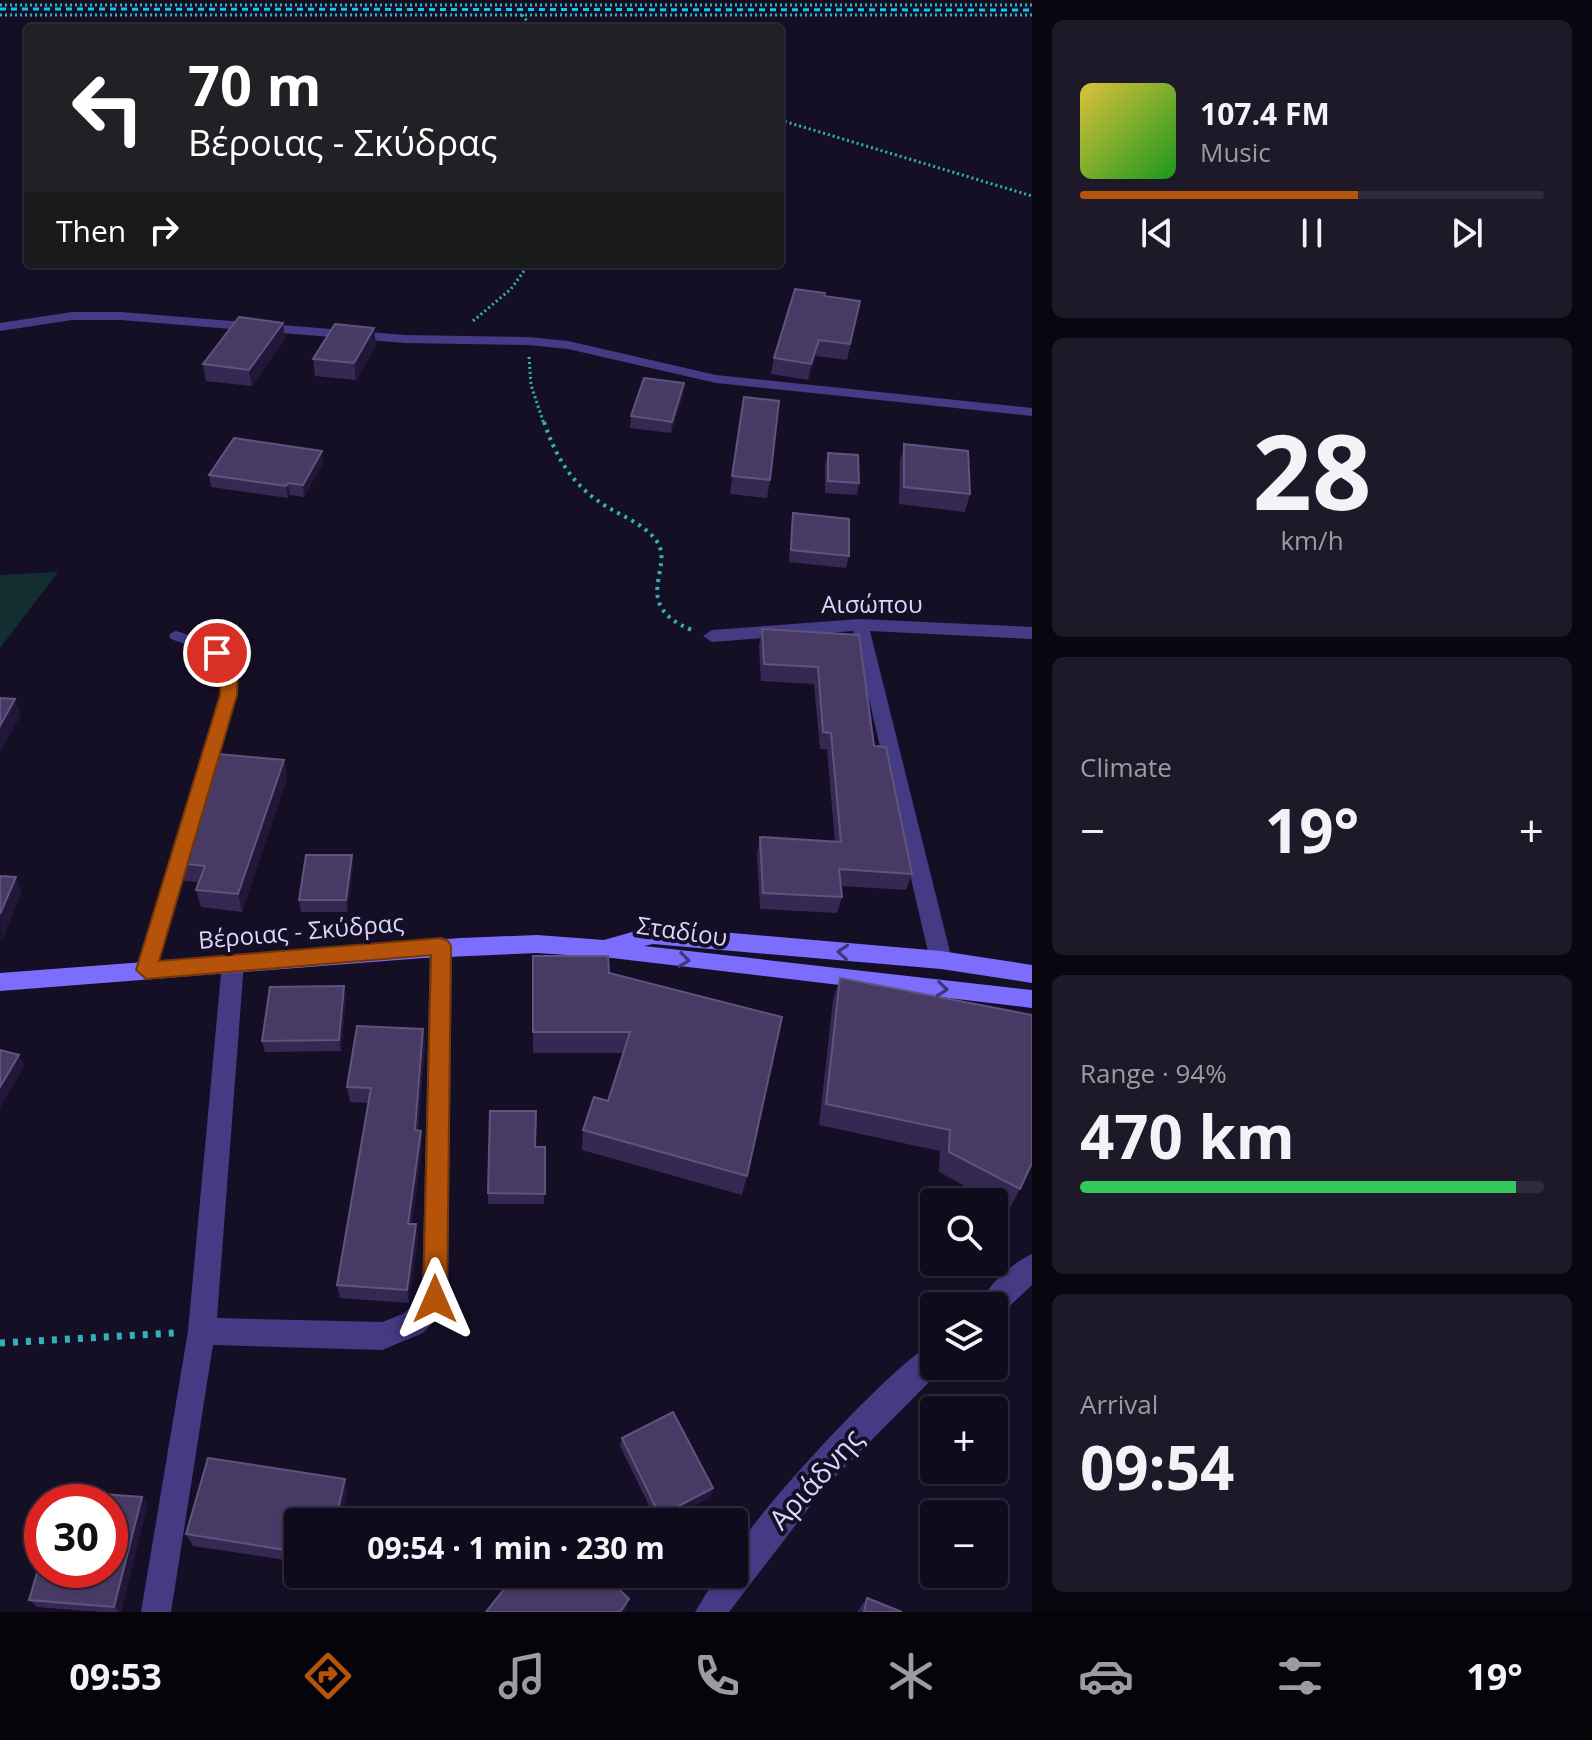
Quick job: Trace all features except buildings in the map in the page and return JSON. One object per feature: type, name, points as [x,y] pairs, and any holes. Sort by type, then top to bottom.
[{"type":"main road","name":"Σταδίου","points":[[607,947],[653,935],[941,960],[1032,974]]},
{"type":"main road","name":"Βέροιας - Σκύδρας","points":[[0,982],[441,946],[607,947]]},
{"type":"main road","name":"Σταδίου","points":[[607,947],[650,956],[1032,999]]},
{"type":"street","points":[[0,327],[72,316],[121,316],[390,338],[528,341],[568,345],[716,379],[1032,412]]},
{"type":"street","points":[[860,625],[941,960]]},
{"type":"street","name":"Αισώπου","points":[[712,636],[860,625],[1032,633]]},
{"type":"street","points":[[202,1331],[382,1336],[404,1331],[425,1315],[435,1299],[441,946]]},
{"type":"street","points":[[156,1612],[202,1331],[233,963]]},
{"type":"street","points":[[1006,1292],[1032,1267]]},
{"type":"street","name":"Αριάδνης","points":[[710,1612],[752,1551],[802,1494],[920,1372]]},
{"type":"lane","points":[[146,970],[230,687],[229,667],[224,658],[176,636]]},
{"type":"path","points":[[47,0],[53,5]]},
{"type":"path","points":[[0,5],[1032,5]]},
{"type":"path","points":[[0,15],[1032,15]]},
{"type":"path","points":[[522,15],[530,24]]},
{"type":"path","points":[[784,121],[1032,196]]},
{"type":"path","points":[[462,339],[470,323],[511,289],[526,268]]},
{"type":"path","points":[[528,341],[528,382],[545,436],[563,470],[598,501],[642,528],[658,543],[662,560],[656,577],[657,597],[665,613],[682,627],[712,636]]},
{"type":"path","points":[[0,1343],[202,1331]]},
{"type":"green space","points":[[58,572],[0,648],[0,575]]},
{"type":"railway","points":[[0,9],[1032,10]]},
{"type":"route","points":[[217,653],[229,667],[230,687],[146,970],[441,946],[435,1299]]}]
